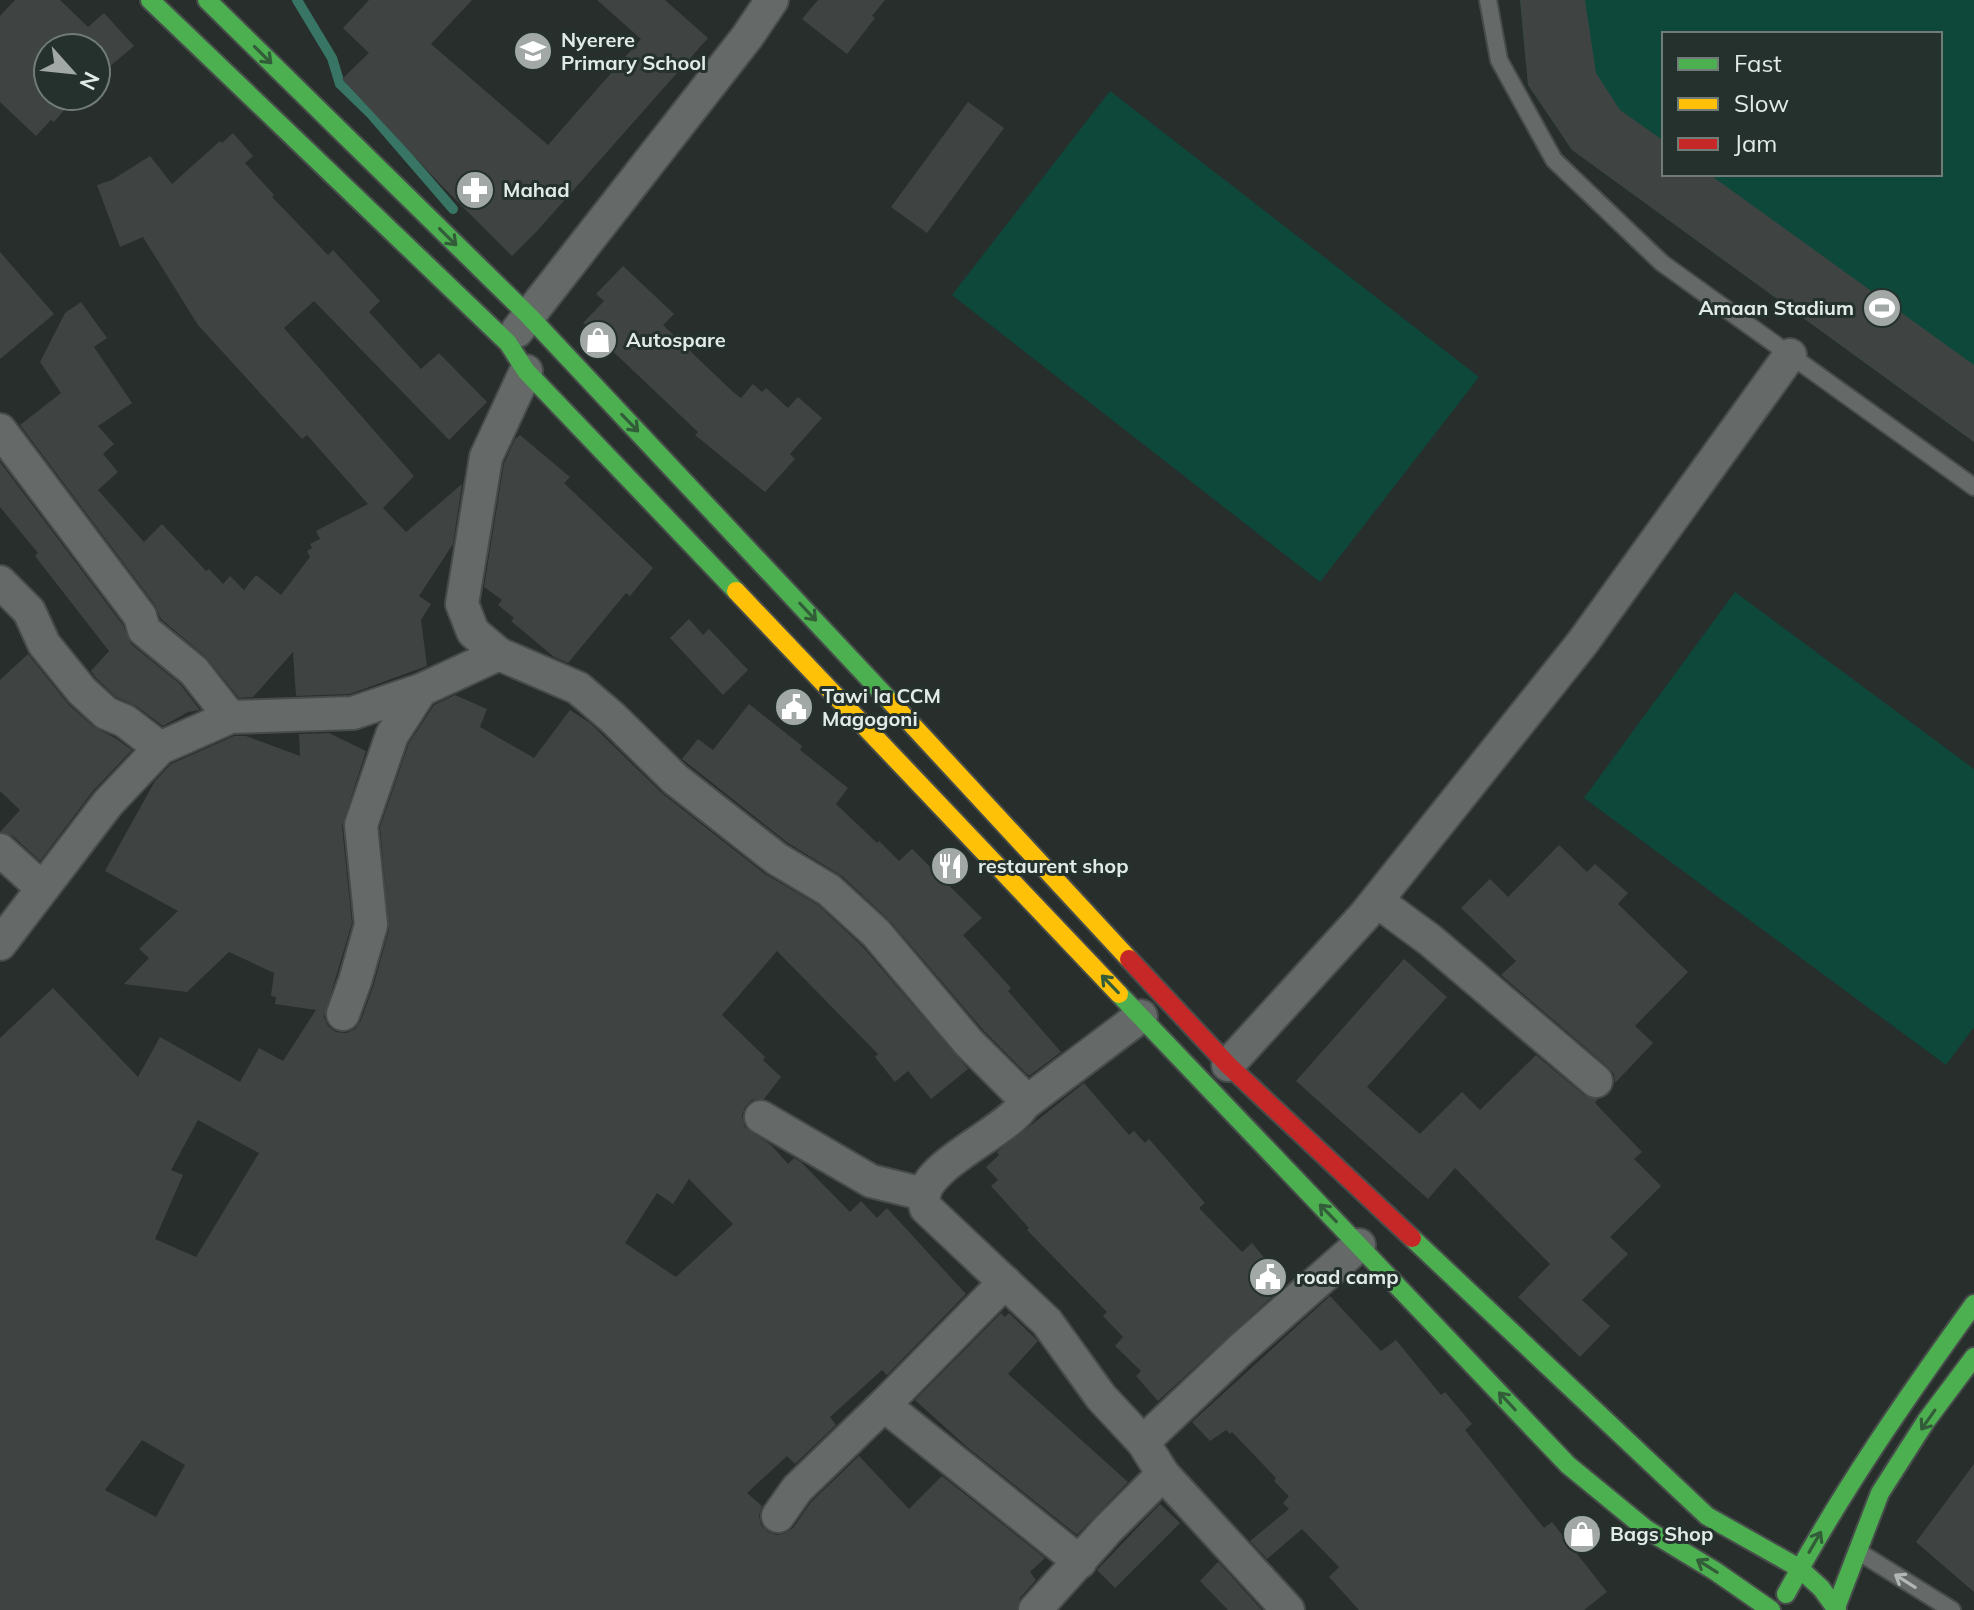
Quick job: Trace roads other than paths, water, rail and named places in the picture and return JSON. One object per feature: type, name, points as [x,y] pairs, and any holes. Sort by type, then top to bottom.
[{"type":"main road","points":[[150,0],[508,343],[526,371],[1568,1465],[1646,1529],[1771,1610]]},
{"type":"main road","points":[[207,0],[529,316],[1228,1065],[1707,1516],[1799,1568],[1821,1588],[1836,1610]]},
{"type":"main road","points":[[1777,1610],[1862,1462],[1974,1304]]},
{"type":"main road","points":[[1836,1610],[1880,1493],[1926,1421],[1974,1357]]},
{"type":"street","points":[[508,343],[738,49],[772,0]]},
{"type":"street","points":[[1228,1065],[1377,901],[1583,642],[1790,355]]},
{"type":"street","points":[[526,371],[486,457],[462,604],[473,632],[499,654],[578,688],[675,779],[777,859],[829,890],[876,933],[969,1043],[1021,1095],[1024,1104]]},
{"type":"street","points":[[0,430],[140,616],[144,630],[194,671],[230,717]]},
{"type":"street","points":[[0,582],[29,611],[44,644],[82,691],[106,713],[125,721],[160,748]]},
{"type":"street","points":[[0,944],[108,803],[160,748],[230,717],[353,713],[421,690],[499,654]]},
{"type":"street","points":[[343,1014],[371,925],[361,825],[392,735],[421,690]]},
{"type":"street","points":[[0,850],[42,888]]},
{"type":"street","points":[[1377,901],[1430,940],[1596,1081]]},
{"type":"street","points":[[1141,1016],[944,1169],[924,1194],[926,1208],[1047,1322],[1101,1397],[1143,1442],[1163,1474],[1288,1610]]},
{"type":"street","points":[[761,1117],[871,1181],[924,1194]]},
{"type":"street","points":[[1143,1442],[1240,1350],[1359,1245]]},
{"type":"street","points":[[778,1516],[797,1489],[1005,1282]]},
{"type":"street","points":[[884,1405],[1080,1562]]},
{"type":"street","points":[[1035,1610],[1163,1474]]},
{"type":"lane","points":[[1488,0],[1499,60],[1554,160],[1662,263],[1974,487]]},
{"type":"lane","points":[[1858,1551],[1952,1610]]},
{"type":"waterway","points":[[297,0],[332,58],[340,84],[371,114],[453,209]]},
{"type":"place","name":"Nyerere Primary School","points":[[533,51]]},
{"type":"place","name":"Mahad","points":[[475,190]]},
{"type":"place","name":"Amaan Stadium","points":[[1882,308]]},
{"type":"place","name":"Autospare","points":[[598,340]]},
{"type":"place","name":"Tawi la CCM Magogoni","points":[[794,707]]},
{"type":"place","name":"restaurent shop","points":[[950,866]]},
{"type":"place","name":"road camp","points":[[1268,1277]]},
{"type":"place","name":"Bags Shop","points":[[1582,1534]]}]
